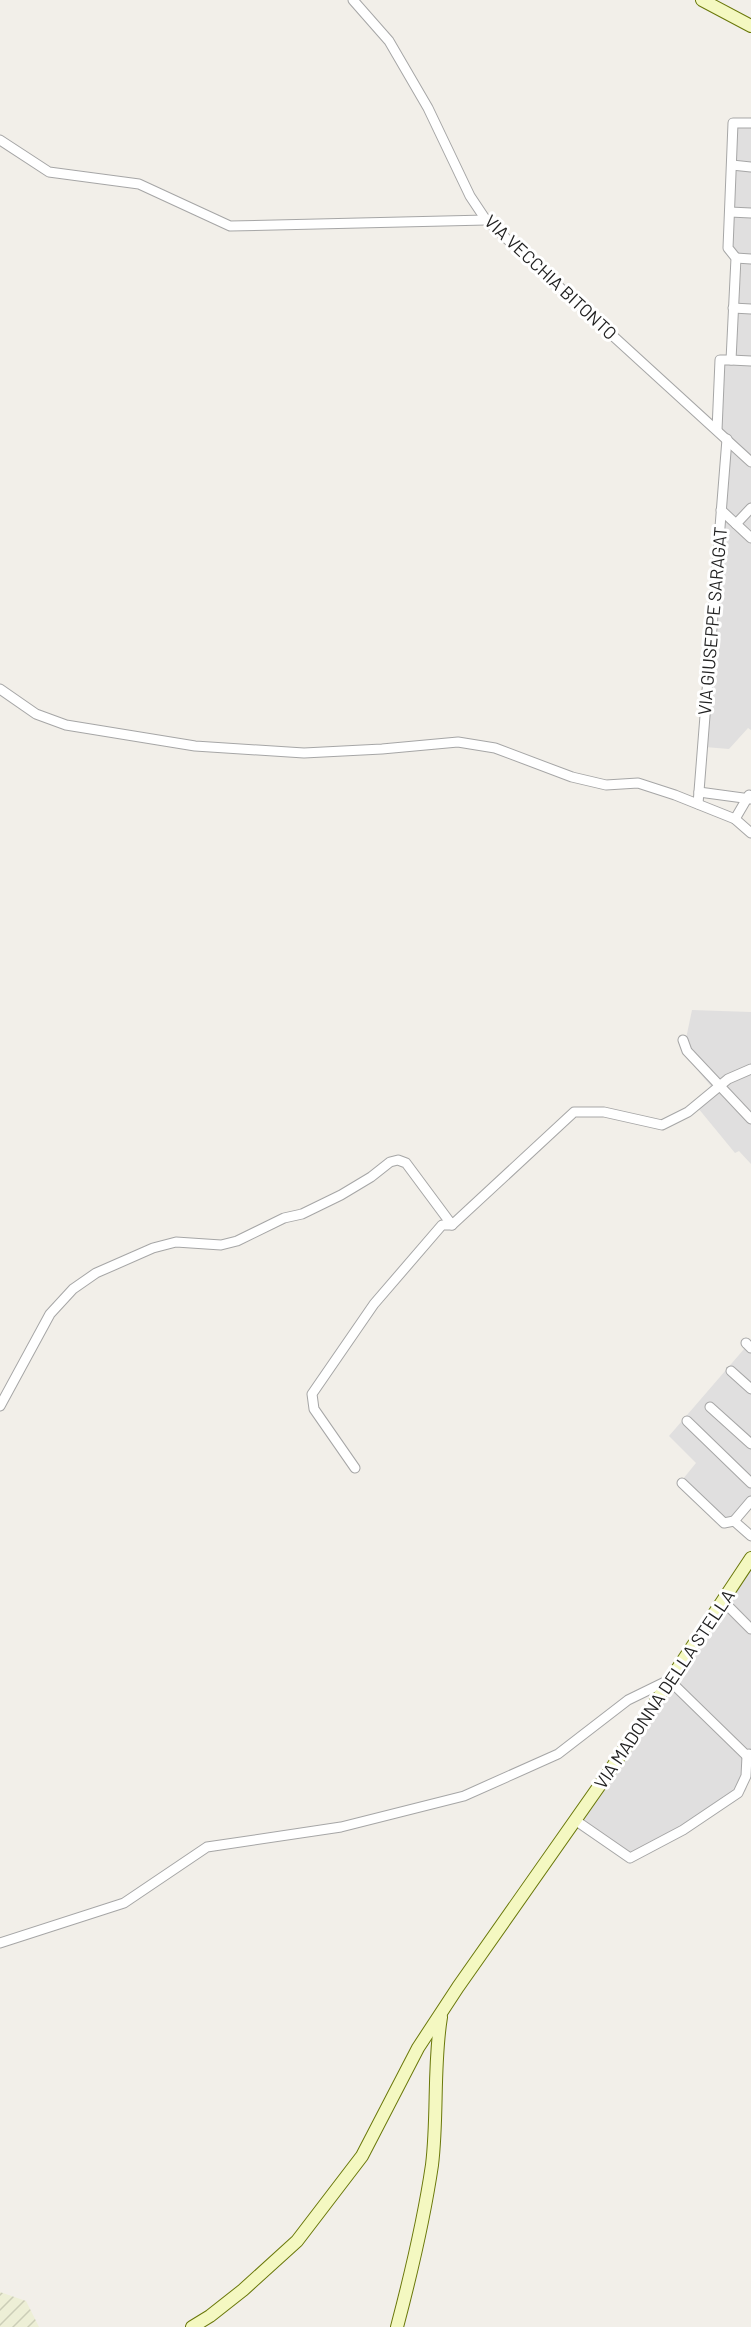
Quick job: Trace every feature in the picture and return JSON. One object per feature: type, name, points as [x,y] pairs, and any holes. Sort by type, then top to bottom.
[{"type":"main road","points":[[702,0],[751,26]]},
{"type":"main road","name":"VIA MADONNA DELLA STELLA","points":[[192,2327],[210,2316],[278,2260],[304,2232],[362,2156],[418,2048],[442,2010],[609,1772],[722,1600],[749,1565]]},
{"type":"main road","points":[[397,2327],[412,2268],[432,2163],[436,2056],[442,2010]]},
{"type":"street","name":"VIA VECCHIA BITONTO","points":[[353,0],[389,41],[428,108],[470,196],[486,220],[751,462]]},
{"type":"street","points":[[731,360],[736,258],[728,248],[733,123],[751,123]]},
{"type":"street","points":[[0,140],[49,172],[140,184],[230,226],[486,220]]},
{"type":"street","points":[[732,165],[751,167]]},
{"type":"street","points":[[730,212],[751,213]]},
{"type":"street","points":[[736,258],[751,260]]},
{"type":"street","points":[[733,308],[751,309]]},
{"type":"street","points":[[717,430],[720,360],[751,361]]},
{"type":"street","name":"VIA GIUSEPPE SARAGAT","points":[[698,804],[727,439]]},
{"type":"street","points":[[736,524],[751,508]]},
{"type":"street","points":[[721,510],[751,538]]},
{"type":"street","points":[[0,689],[36,714],[66,725],[195,746],[304,753],[458,742],[495,748],[572,777],[606,784],[638,783],[735,819],[751,833]]},
{"type":"street","points":[[699,792],[750,796],[735,819]]},
{"type":"street","points":[[683,1040],[687,1051],[751,1119]]},
{"type":"street","points":[[355,1468],[314,1409],[312,1394],[374,1304],[442,1225],[452,1225],[574,1112],[604,1112],[662,1125],[706,1100],[719,1085],[751,1069]]},
{"type":"street","points":[[0,1406],[50,1314],[73,1289],[96,1273],[153,1248],[176,1242],[221,1245],[237,1241],[284,1218],[302,1214],[341,1195],[371,1178],[390,1162],[398,1160],[406,1163],[452,1225]]},
{"type":"street","points":[[731,1371],[751,1389]]},
{"type":"street","points":[[710,1407],[751,1444]]},
{"type":"street","points":[[687,1421],[751,1483]]},
{"type":"street","points":[[682,1483],[724,1523],[734,1521],[751,1501]]},
{"type":"street","points":[[734,1521],[751,1536]]},
{"type":"street","points":[[722,1600],[751,1629]]},
{"type":"street","points":[[0,1943],[124,1903],[207,1846],[341,1827],[464,1796],[558,1754],[628,1700],[669,1680],[749,1754],[746,1776],[738,1793],[683,1830],[630,1858],[575,1820]]},
{"type":"shaded area","points":[[737,124],[751,125],[751,730],[748,728],[729,749],[705,747],[730,440],[720,430],[723,364],[734,364],[742,257],[732,254]]},
{"type":"shaded area","points":[[692,1010],[751,1012],[751,1164],[739,1151],[735,1153],[698,1108],[715,1091],[683,1053]]},
{"type":"shaded area","points":[[751,1341],[751,1499],[728,1523],[683,1479],[696,1463],[669,1436]]},
{"type":"shaded area","points":[[751,1563],[751,1768],[746,1790],[734,1802],[630,1864],[575,1827]]},
{"type":"green space","points":[[0,2292],[26,2301],[39,2327],[0,2327]]}]
